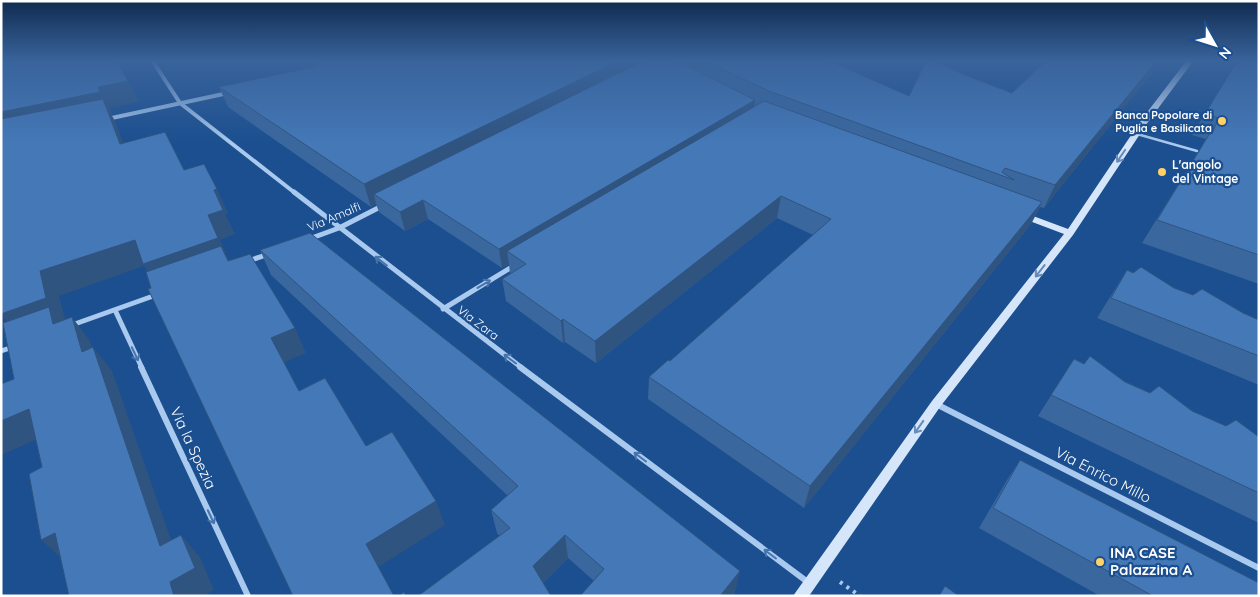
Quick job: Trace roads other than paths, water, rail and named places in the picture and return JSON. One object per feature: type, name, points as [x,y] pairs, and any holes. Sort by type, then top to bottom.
[{"type":"main road","points":[[800,596],[936,404],[1070,233],[1136,134],[1171,88]]},
{"type":"main road","points":[[1010,211],[1070,233]]},
{"type":"street","name":"Via Zara","points":[[170,88],[180,103],[443,309],[809,584]]},
{"type":"street","points":[[105,119],[238,91]]},
{"type":"street","name":"Via Amalfi","points":[[302,242],[339,228],[392,201]]},
{"type":"street","points":[[245,262],[273,252]]},
{"type":"street","points":[[443,309],[518,263]]},
{"type":"street","points":[[62,329],[161,293]]},
{"type":"street","name":"Via la Spezia","points":[[114,310],[248,596]]},
{"type":"street","points":[[1,351],[19,345]]},
{"type":"street","name":"Via Enrico Millo","points":[[936,404],[1259,568]]},
{"type":"lane","points":[[1136,134],[1197,151]]},
{"type":"place","name":"Banca Popolare di Puglia e Basilicata","points":[[1222,121]]},
{"type":"place","name":"L'angolo del Vintage","points":[[1162,172]]},
{"type":"place","name":"INA CASE Palazzina A","points":[[1100,562]]}]
